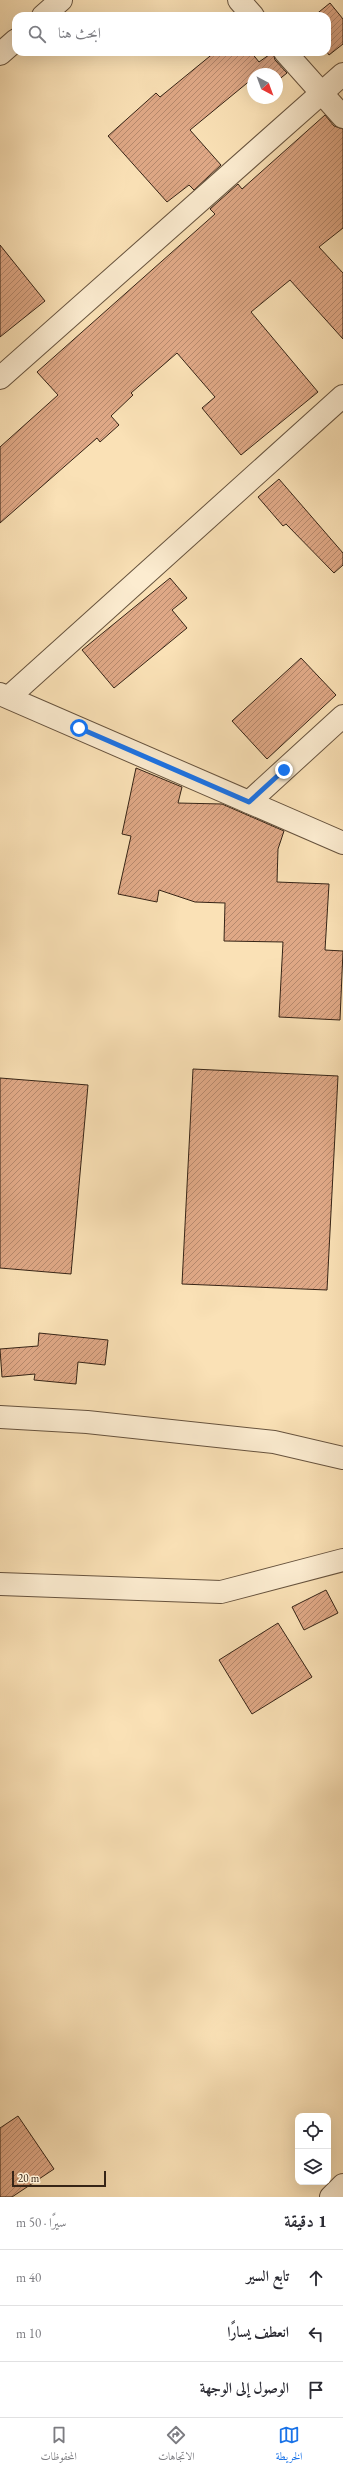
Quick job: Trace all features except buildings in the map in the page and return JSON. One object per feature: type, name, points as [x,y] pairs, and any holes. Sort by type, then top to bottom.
[{"type":"street","points":[[48,12],[61,0]]},
{"type":"street","points":[[239,0],[250,12]]},
{"type":"street","points":[[0,54],[12,44]]},
{"type":"street","points":[[288,56],[343,117]]},
{"type":"street","points":[[0,378],[343,74]]},
{"type":"street","points":[[343,396],[4,696],[343,843]]},
{"type":"street","points":[[249,802],[343,716]]},
{"type":"street","points":[[0,1417],[87,1422],[274,1442],[343,1458]]},
{"type":"street","points":[[0,1584],[221,1592],[343,1560]]},
{"type":"street","points":[[331,2197],[343,2186]]},
{"type":"route","points":[[79,728],[249,802],[284,770]]}]
